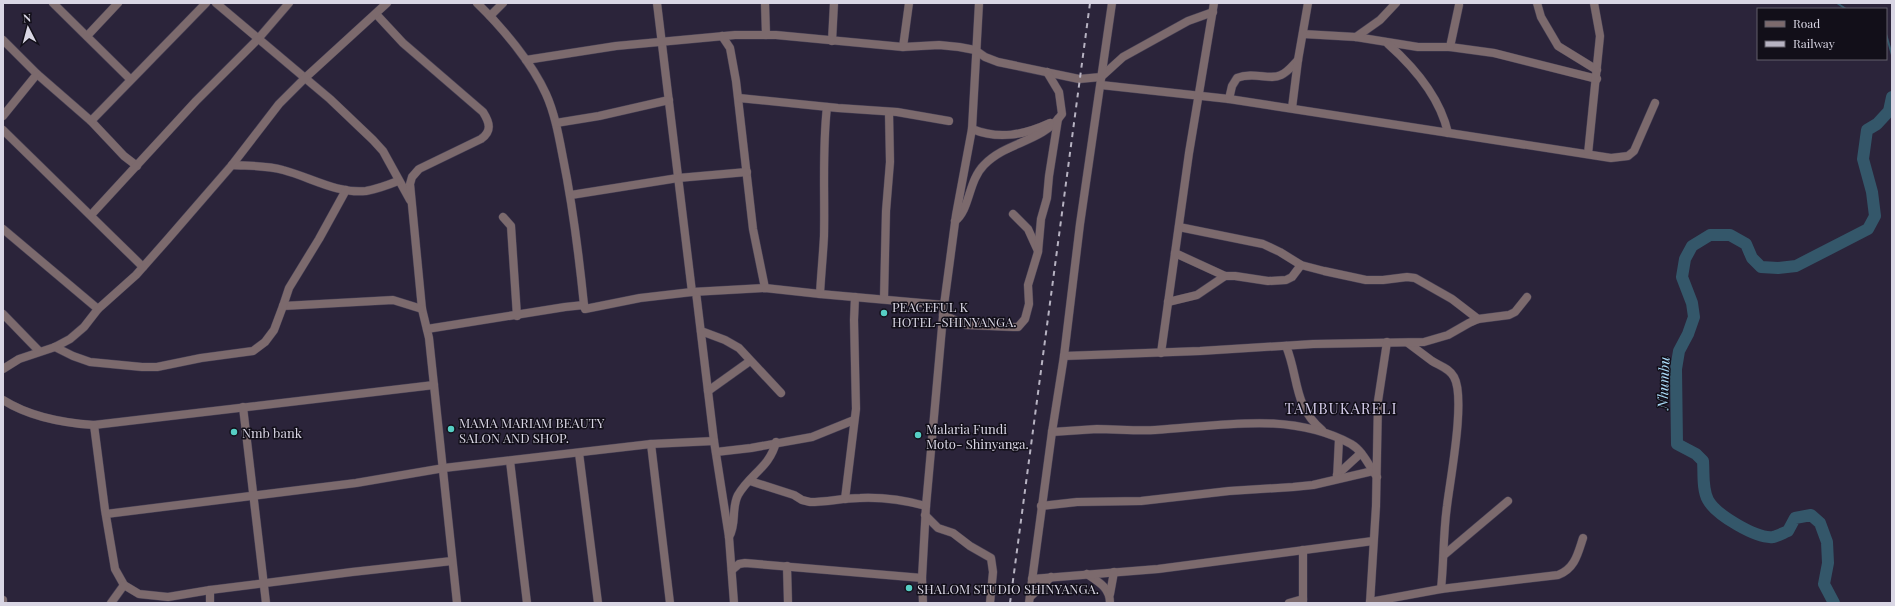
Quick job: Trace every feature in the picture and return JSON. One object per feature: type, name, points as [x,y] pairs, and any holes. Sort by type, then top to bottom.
[{"type":"street","points":[[53,3],[130,80]]},
{"type":"street","points":[[86,36],[118,3]]},
{"type":"street","points":[[91,121],[206,3]]},
{"type":"street","points":[[216,3],[305,78],[373,140],[383,151],[398,181],[411,202]]},
{"type":"street","points":[[91,215],[196,101],[258,39],[289,3]]},
{"type":"street","points":[[3,369],[19,359],[39,351],[55,347],[75,335],[84,327],[98,310],[143,267],[232,165],[279,104],[305,78],[387,3]]},
{"type":"street","points":[[477,3],[490,16],[534,70],[547,95],[556,123],[570,195],[576,231],[585,309],[640,298],[694,292],[765,288],[944,304]]},
{"type":"street","points":[[490,16],[503,3]]},
{"type":"street","points":[[657,3],[678,178],[701,331],[714,441],[729,537],[734,603]]},
{"type":"street","points":[[765,3],[766,35]]},
{"type":"street","points":[[832,41],[834,3]]},
{"type":"street","points":[[903,47],[909,3]]},
{"type":"street","points":[[924,603],[922,578],[925,515],[944,304],[955,221],[972,129],[975,50],[979,3]]},
{"type":"street","points":[[1029,600],[1041,506],[1064,356],[1080,224],[1112,3]]},
{"type":"street","points":[[1161,353],[1214,3]]},
{"type":"street","points":[[1292,108],[1298,60],[1308,3]]},
{"type":"street","points":[[1356,37],[1380,20],[1396,3]]},
{"type":"street","points":[[1537,3],[1541,17],[1558,46],[1597,70]]},
{"type":"street","points":[[1588,154],[1597,79],[1600,36],[1594,3]]},
{"type":"street","points":[[1450,48],[1459,5]]},
{"type":"street","points":[[1101,81],[1122,57],[1188,21],[1213,12]]},
{"type":"street","points":[[376,14],[403,43],[483,112],[489,121],[487,135],[482,139],[419,169],[412,177],[410,184],[422,309],[427,329],[444,468],[457,603]]},
{"type":"street","points":[[1303,34],[1356,37],[1418,47],[1450,48],[1494,53],[1597,79]]},
{"type":"street","points":[[526,60],[616,46],[722,36],[766,35],[903,47],[939,45],[975,50],[984,57],[998,62],[1079,79],[1292,108],[1611,158],[1628,156],[1634,151],[1655,103]]},
{"type":"street","points":[[722,36],[730,48],[738,98],[753,229],[765,288]]},
{"type":"street","points":[[3,40],[37,74],[91,121],[124,156],[137,166]]},
{"type":"street","points":[[1387,43],[1418,72],[1444,118],[1448,133]]},
{"type":"street","points":[[1229,99],[1232,86],[1237,78],[1254,74],[1275,78],[1280,76],[1298,60]]},
{"type":"street","points":[[955,221],[961,217],[976,175],[985,164],[999,153],[1042,134],[1062,114],[1059,92],[1047,72]]},
{"type":"street","points":[[3,116],[37,74]]},
{"type":"street","points":[[738,98],[890,112],[949,121]]},
{"type":"street","points":[[556,123],[599,116],[669,100]]},
{"type":"street","points":[[820,294],[824,237],[823,140],[827,107]]},
{"type":"street","points":[[884,299],[886,211],[890,162],[890,112]]},
{"type":"street","points":[[972,129],[984,134],[1009,136],[1024,134],[1058,119]]},
{"type":"street","points":[[943,315],[966,325],[1018,327],[1022,323],[1029,304],[1028,285],[1038,252],[1041,219],[1047,198],[1048,176],[1058,119]]},
{"type":"street","points":[[3,130],[143,267]]},
{"type":"street","points":[[232,165],[268,167],[284,170],[346,190],[365,191],[380,188],[398,181]]},
{"type":"street","points":[[570,195],[678,178],[747,172]]},
{"type":"street","points":[[55,347],[90,362],[142,368],[157,367],[201,358],[242,354],[253,351],[265,342],[274,330],[284,306],[289,288],[319,239],[346,190]]},
{"type":"street","points":[[1013,214],[1028,229],[1038,252]]},
{"type":"street","points":[[503,217],[511,226],[517,316]]},
{"type":"street","points":[[1179,227],[1263,244],[1280,252],[1301,265],[1366,280],[1383,280],[1407,277],[1415,278],[1452,299],[1478,319]]},
{"type":"street","points":[[4,233],[98,310]]},
{"type":"street","points":[[1175,254],[1190,258],[1225,276],[1268,281],[1286,280],[1292,277],[1301,265]]},
{"type":"street","points":[[1168,302],[1197,295],[1225,276]]},
{"type":"street","points":[[845,499],[856,394],[854,320],[855,297]]},
{"type":"street","points":[[1064,356],[1408,342],[1438,339],[1478,319],[1509,315],[1515,312],[1527,297]]},
{"type":"street","points":[[284,306],[393,300],[422,309]]},
{"type":"street","points":[[427,329],[584,305]]},
{"type":"street","points":[[3,314],[39,351]]},
{"type":"street","points":[[701,331],[734,345],[781,394]]},
{"type":"street","points":[[1387,342],[1378,401],[1370,602],[1441,589],[1562,573],[1576,562],[1582,538]]},
{"type":"street","points":[[1408,342],[1433,362],[1451,372],[1456,383],[1458,406],[1454,468],[1446,514],[1441,589]]},
{"type":"street","points":[[1286,346],[1290,356],[1300,399],[1306,413],[1324,432]]},
{"type":"street","points":[[708,392],[750,362]]},
{"type":"street","points":[[3,400],[30,413],[52,420],[75,424],[94,425],[434,385]]},
{"type":"street","points":[[243,407],[266,603]]},
{"type":"street","points":[[716,452],[812,437],[854,420]]},
{"type":"street","points":[[1052,432],[1096,429],[1152,430],[1255,422],[1282,423],[1324,432],[1351,445],[1361,453],[1375,474]]},
{"type":"street","points":[[94,425],[115,569],[124,584],[139,594],[168,597],[210,590],[452,561]]},
{"type":"street","points":[[1337,477],[1339,439]]},
{"type":"street","points":[[106,514],[356,483],[444,468],[651,444],[714,441]]},
{"type":"street","points":[[729,537],[732,532],[734,505],[737,496],[770,459],[776,442]]},
{"type":"street","points":[[651,444],[670,603]]},
{"type":"street","points":[[579,452],[598,603]]},
{"type":"street","points":[[1337,477],[1361,453]]},
{"type":"street","points":[[510,461],[527,603]]},
{"type":"street","points":[[1041,506],[1077,502],[1141,501],[1229,491],[1313,485],[1337,477],[1375,474]]},
{"type":"street","points":[[750,481],[794,495],[802,500],[810,502],[861,498],[900,500],[926,506]]},
{"type":"street","points":[[1444,555],[1508,501]]},
{"type":"street","points":[[925,515],[938,528],[953,533],[970,546],[991,558],[993,572],[990,603]]},
{"type":"street","points":[[1032,579],[1206,563],[1373,541]]},
{"type":"street","points":[[1289,603],[1303,601],[1303,550]]},
{"type":"street","points":[[732,570],[739,564],[745,563],[922,578]]},
{"type":"street","points":[[787,566],[788,603]]},
{"type":"street","points":[[1110,603],[1114,572]]},
{"type":"street","points":[[1087,574],[1104,586],[1110,594]]},
{"type":"street","points":[[1029,600],[1052,576]]},
{"type":"street","points":[[111,603],[124,584]]},
{"type":"street","points":[[210,590],[210,603]]},
{"type":"waterway","points":[[1837,3],[1844,8]]},
{"type":"waterway","points":[[1887,38],[1892,55]]},
{"type":"waterway","name":"Nhumbu","points":[[1834,603],[1824,584],[1828,563],[1827,542],[1820,523],[1811,515],[1795,518],[1788,531],[1773,537],[1766,537],[1757,534],[1738,525],[1719,512],[1708,500],[1704,486],[1703,461],[1696,454],[1677,444],[1676,369],[1679,351],[1688,334],[1694,317],[1692,303],[1682,277],[1685,259],[1692,246],[1710,235],[1730,235],[1746,244],[1752,258],[1761,267],[1778,268],[1796,266],[1868,229],[1875,216],[1872,192],[1863,159],[1867,130],[1877,124],[1889,111],[1892,97]]},
{"type":"railway","points":[[1010,603],[1090,3]]},
{"type":"place","name":"PEACEFUL K HOTEL-SHINYANGA.","points":[[884,313]]},
{"type":"place","name":"MAMA MARIAM BEAUTY SALON AND SHOP.","points":[[451,429]]},
{"type":"place","name":"Nmb bank","points":[[234,432]]},
{"type":"place","name":"Malaria Fundi Moto- Shinyanga.","points":[[918,435]]},
{"type":"place","name":"SHALOM STUDIO SHINYANGA.","points":[[909,588]]},
{"type":"district","name":"TAMBUKARELI","points":[[1341,408]]}]
